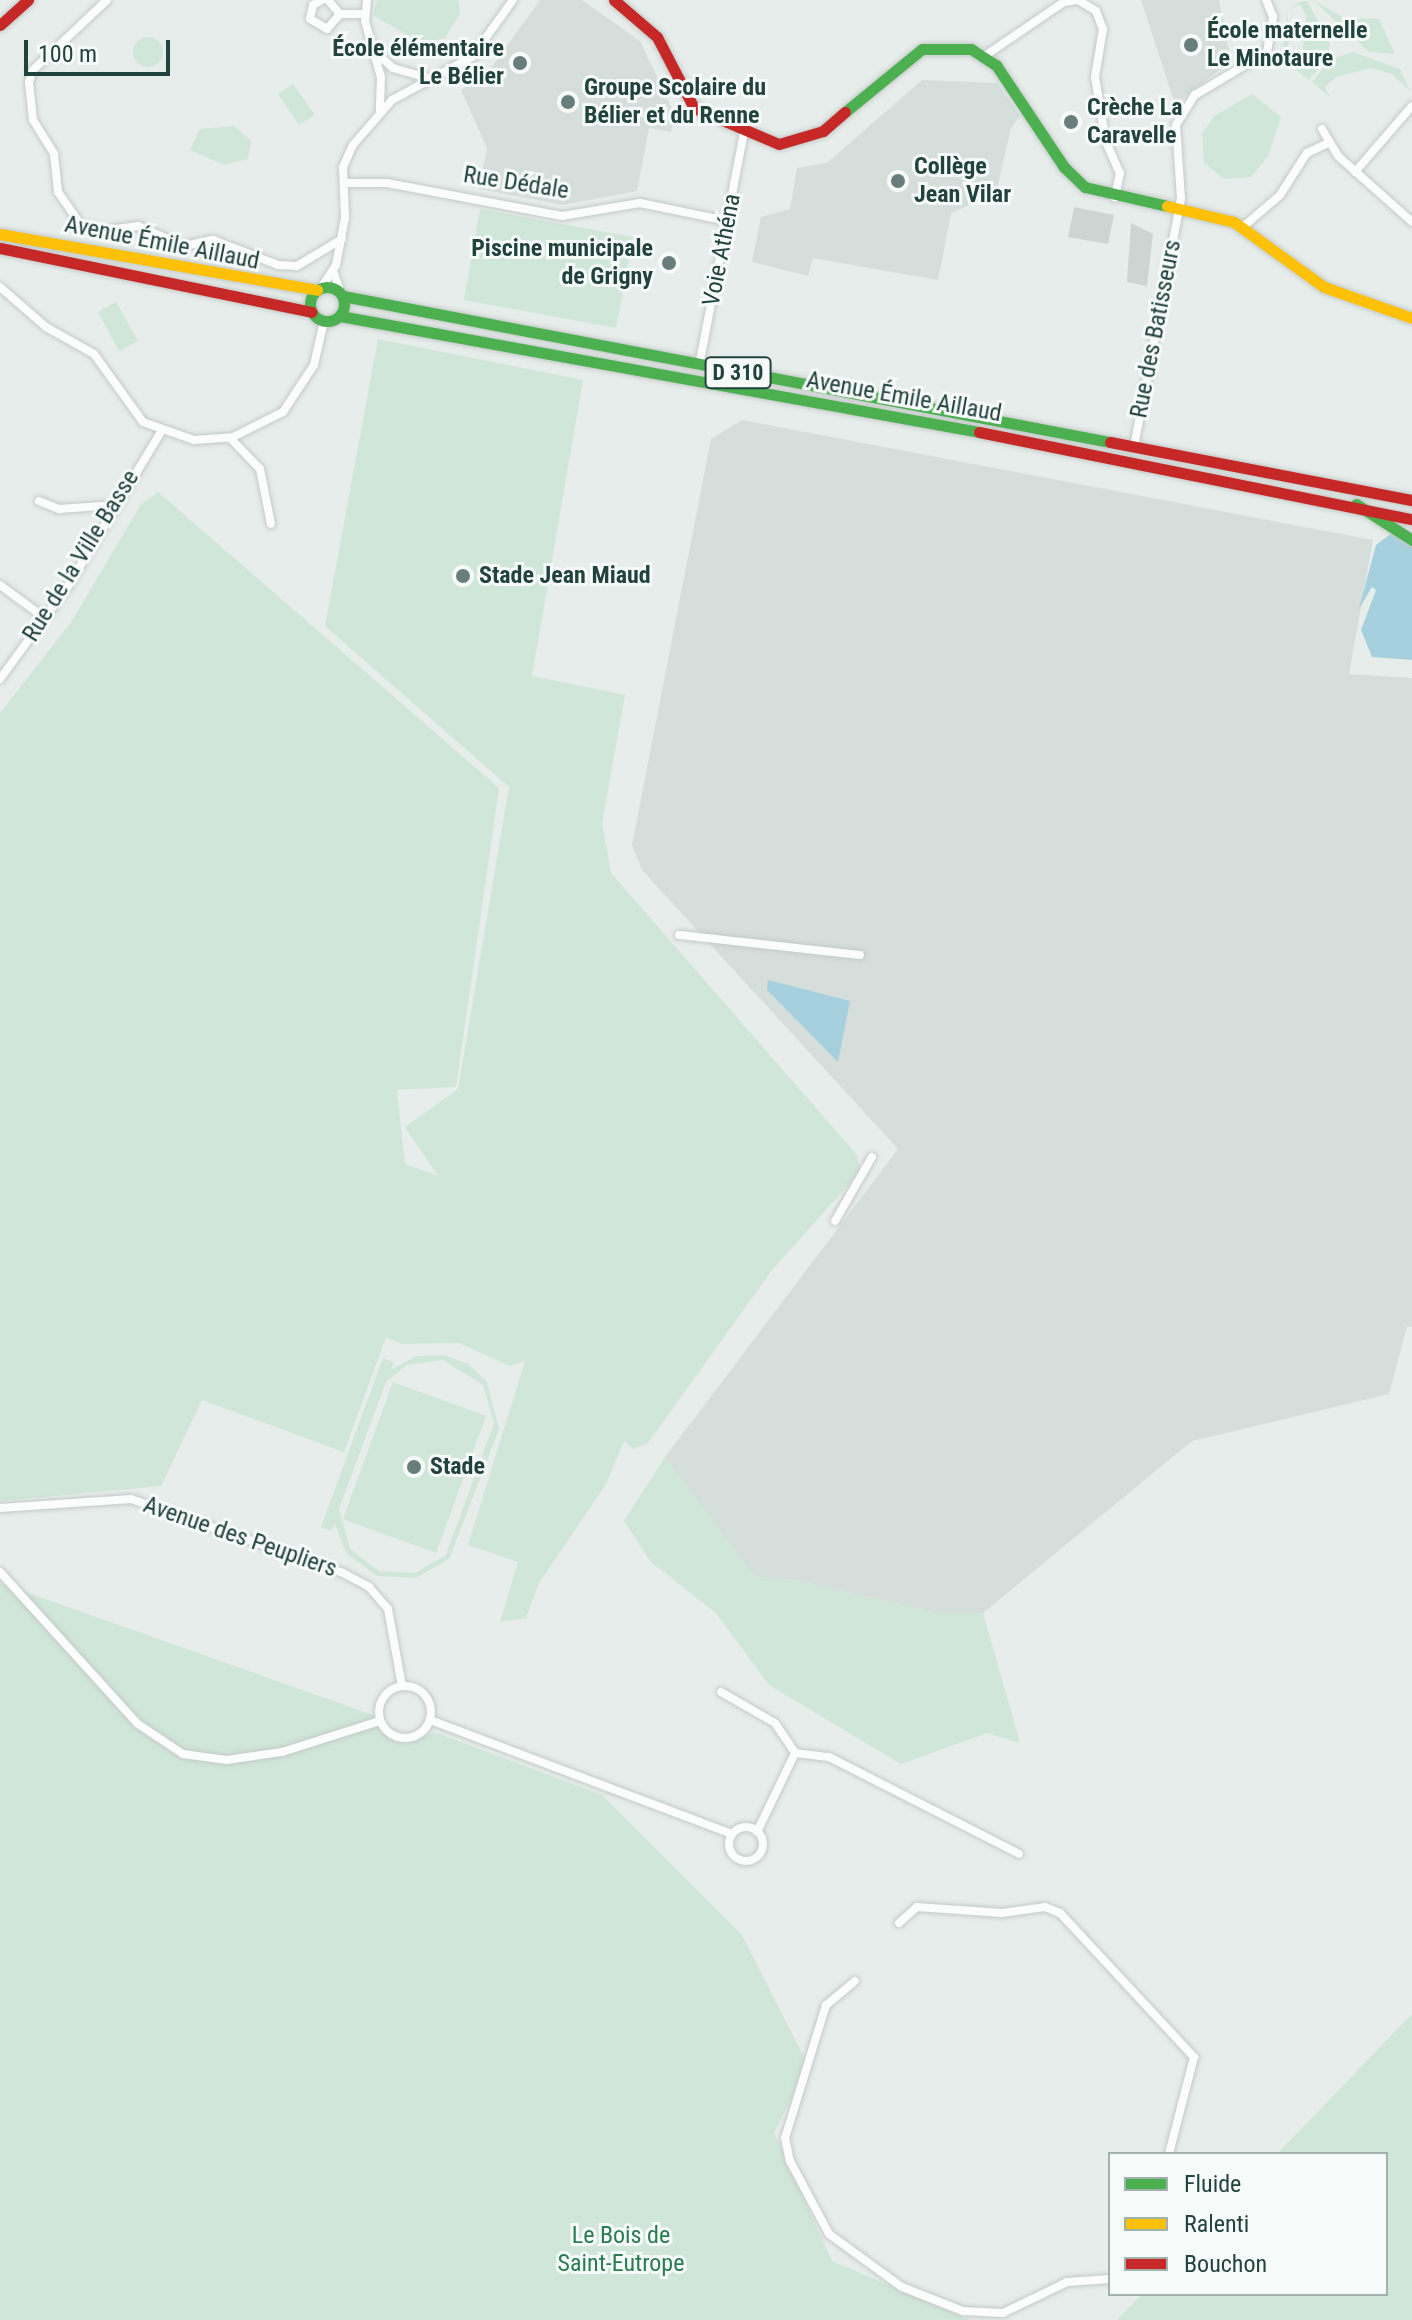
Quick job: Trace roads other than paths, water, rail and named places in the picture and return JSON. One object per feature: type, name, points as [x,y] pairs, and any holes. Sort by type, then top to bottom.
[{"type":"main road","points":[[0,25],[28,0]]},
{"type":"main road","points":[[614,0],[657,37],[685,99],[744,133],[779,144],[801,142],[823,131],[922,49],[957,45],[986,55],[1071,175],[1114,198],[1244,226],[1324,287],[1412,318]]},
{"type":"main road","name":"Avenue Émile Aillaud","points":[[0,234],[319,289],[699,366],[1412,500]]},
{"type":"main road","name":"Avenue Émile Aillaud","points":[[0,248],[312,312]]},
{"type":"main road","points":[[319,289],[312,312],[324,321],[340,316],[341,294]]},
{"type":"main road","name":"Avenue Émile Aillaud","points":[[340,316],[1356,504],[1412,519]]},
{"type":"main road","points":[[1356,504],[1412,540]]},
{"type":"street","points":[[107,0],[33,70],[29,82],[33,120],[54,154],[58,192],[80,224],[102,231],[138,226],[184,246],[213,240],[245,257],[278,265],[297,266],[342,239]]},
{"type":"street","points":[[340,14],[327,29],[314,25],[310,12],[325,0],[340,14],[365,14]]},
{"type":"street","points":[[367,0],[365,14],[382,92],[380,112]]},
{"type":"street","points":[[319,289],[334,273],[342,239],[344,183],[349,151],[380,112],[430,78],[472,57],[513,0]]},
{"type":"street","points":[[986,55],[1064,2],[1078,0],[1096,11],[1103,29],[1095,77],[1106,142],[1120,173],[1114,198]]},
{"type":"street","name":"Rue des Batisseurs","points":[[1134,447],[1179,210],[1182,186],[1173,145],[1185,106],[1208,85],[1267,52],[1273,17],[1266,0]]},
{"type":"street","points":[[374,50],[393,68],[430,78]]},
{"type":"street","points":[[1355,172],[1412,106]]},
{"type":"street","points":[[1322,129],[1326,144],[1412,222]]},
{"type":"street","name":"Voie Athéna","points":[[699,366],[744,133]]},
{"type":"street","points":[[1244,226],[1280,195],[1307,153],[1326,144]]},
{"type":"street","name":"Rue Dédale","points":[[344,183],[387,183],[562,216],[640,203],[728,221]]},
{"type":"street","points":[[334,273],[341,294]]},
{"type":"street","points":[[0,287],[46,327],[94,354],[135,415],[161,432],[194,440],[230,438],[283,412],[299,393],[314,365],[324,321]]},
{"type":"street","name":"Rue de la Ville Basse","points":[[0,679],[45,618],[161,432]]},
{"type":"street","points":[[230,438],[260,469],[271,524]]},
{"type":"street","points":[[39,501],[66,510],[116,505]]},
{"type":"street","points":[[0,585],[45,618]]},
{"type":"street","points":[[679,935],[860,955]]},
{"type":"street","points":[[835,1221],[872,1157]]},
{"type":"street","name":"Avenue des Peupliers","points":[[0,1508],[131,1499],[343,1573],[369,1587],[388,1609],[402,1686]]},
{"type":"street","points":[[0,1572],[138,1724],[183,1754],[227,1760],[282,1752],[380,1721]]},
{"type":"street","points":[[402,1686],[426,1696],[430,1720],[410,1738],[392,1735],[380,1721],[381,1701],[402,1686]]},
{"type":"street","points":[[721,1692],[775,1723],[795,1753],[829,1757],[1019,1854]]},
{"type":"street","points":[[430,1720],[732,1834],[747,1827],[757,1832]]},
{"type":"street","points":[[732,1834],[730,1851],[746,1861],[761,1851],[757,1832],[795,1753]]},
{"type":"street","points":[[899,1923],[917,1907],[1002,1913],[1045,1907],[1060,1913],[1194,2057],[1170,2152]]},
{"type":"street","points":[[855,1981],[826,2005],[785,2138],[790,2161],[829,2234],[902,2287],[963,2311],[1003,2313],[1067,2282],[1108,2279]]},
{"type":"water","points":[[1392,533],[1412,547],[1412,660],[1372,657],[1361,630],[1376,590],[1372,587],[1359,609],[1376,545]]},
{"type":"water","points":[[768,980],[850,1001],[838,1062],[767,990]]},
{"type":"place","name":"École maternelle Le Minotaure","points":[[1191,45]]},
{"type":"place","name":"École élémentaire Le Bélier","points":[[520,63]]},
{"type":"place","name":"Groupe Scolaire du Bélier et du Renne","points":[[568,102]]},
{"type":"place","name":"Crèche La Caravelle","points":[[1071,122]]},
{"type":"place","name":"Collège Jean Vilar","points":[[898,181]]},
{"type":"place","name":"Piscine municipale de Grigny","points":[[669,263]]},
{"type":"place","name":"Stade Jean Miaud","points":[[463,576]]},
{"type":"place","name":"Stade","points":[[414,1467]]},
{"type":"park label","name":"Le Bois de Saint-Eutrope","points":[[621,2250]]}]
